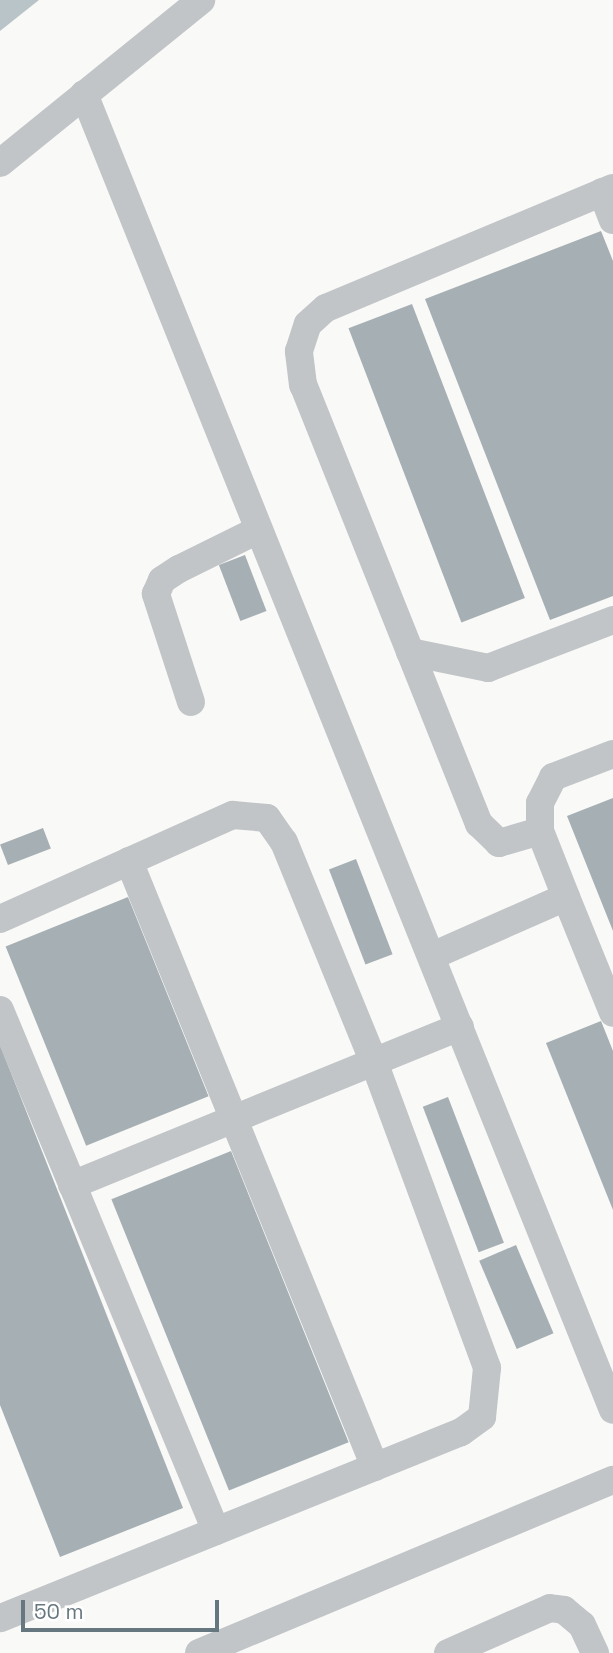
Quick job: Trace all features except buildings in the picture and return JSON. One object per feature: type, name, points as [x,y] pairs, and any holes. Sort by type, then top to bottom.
[{"type":"lane","points":[[0,163],[201,0]]},
{"type":"lane","points":[[84,94],[613,1410]]},
{"type":"lane","points":[[540,831],[499,843],[479,824],[303,385],[299,351],[307,324],[327,308],[608,190],[613,220]]},
{"type":"lane","points":[[191,702],[156,594],[162,580],[258,530]]},
{"type":"lane","points":[[410,652],[488,668],[613,620]]},
{"type":"lane","points":[[613,754],[553,777],[540,803],[540,831],[613,1013]]},
{"type":"lane","points":[[0,919],[233,815],[267,818],[284,842],[374,1062],[487,1368],[482,1417],[461,1432],[0,1618]]},
{"type":"lane","points":[[129,861],[375,1467]]},
{"type":"lane","points":[[432,956],[566,897]]},
{"type":"lane","points":[[0,1010],[216,1531]]},
{"type":"lane","points":[[72,1185],[460,1027]]},
{"type":"lane","points":[[199,1653],[613,1480]]},
{"type":"lane","points":[[456,1651],[550,1608],[564,1610],[582,1625],[595,1653]]},
{"type":"shaded area","points":[[0,0],[39,0],[0,31]]}]
